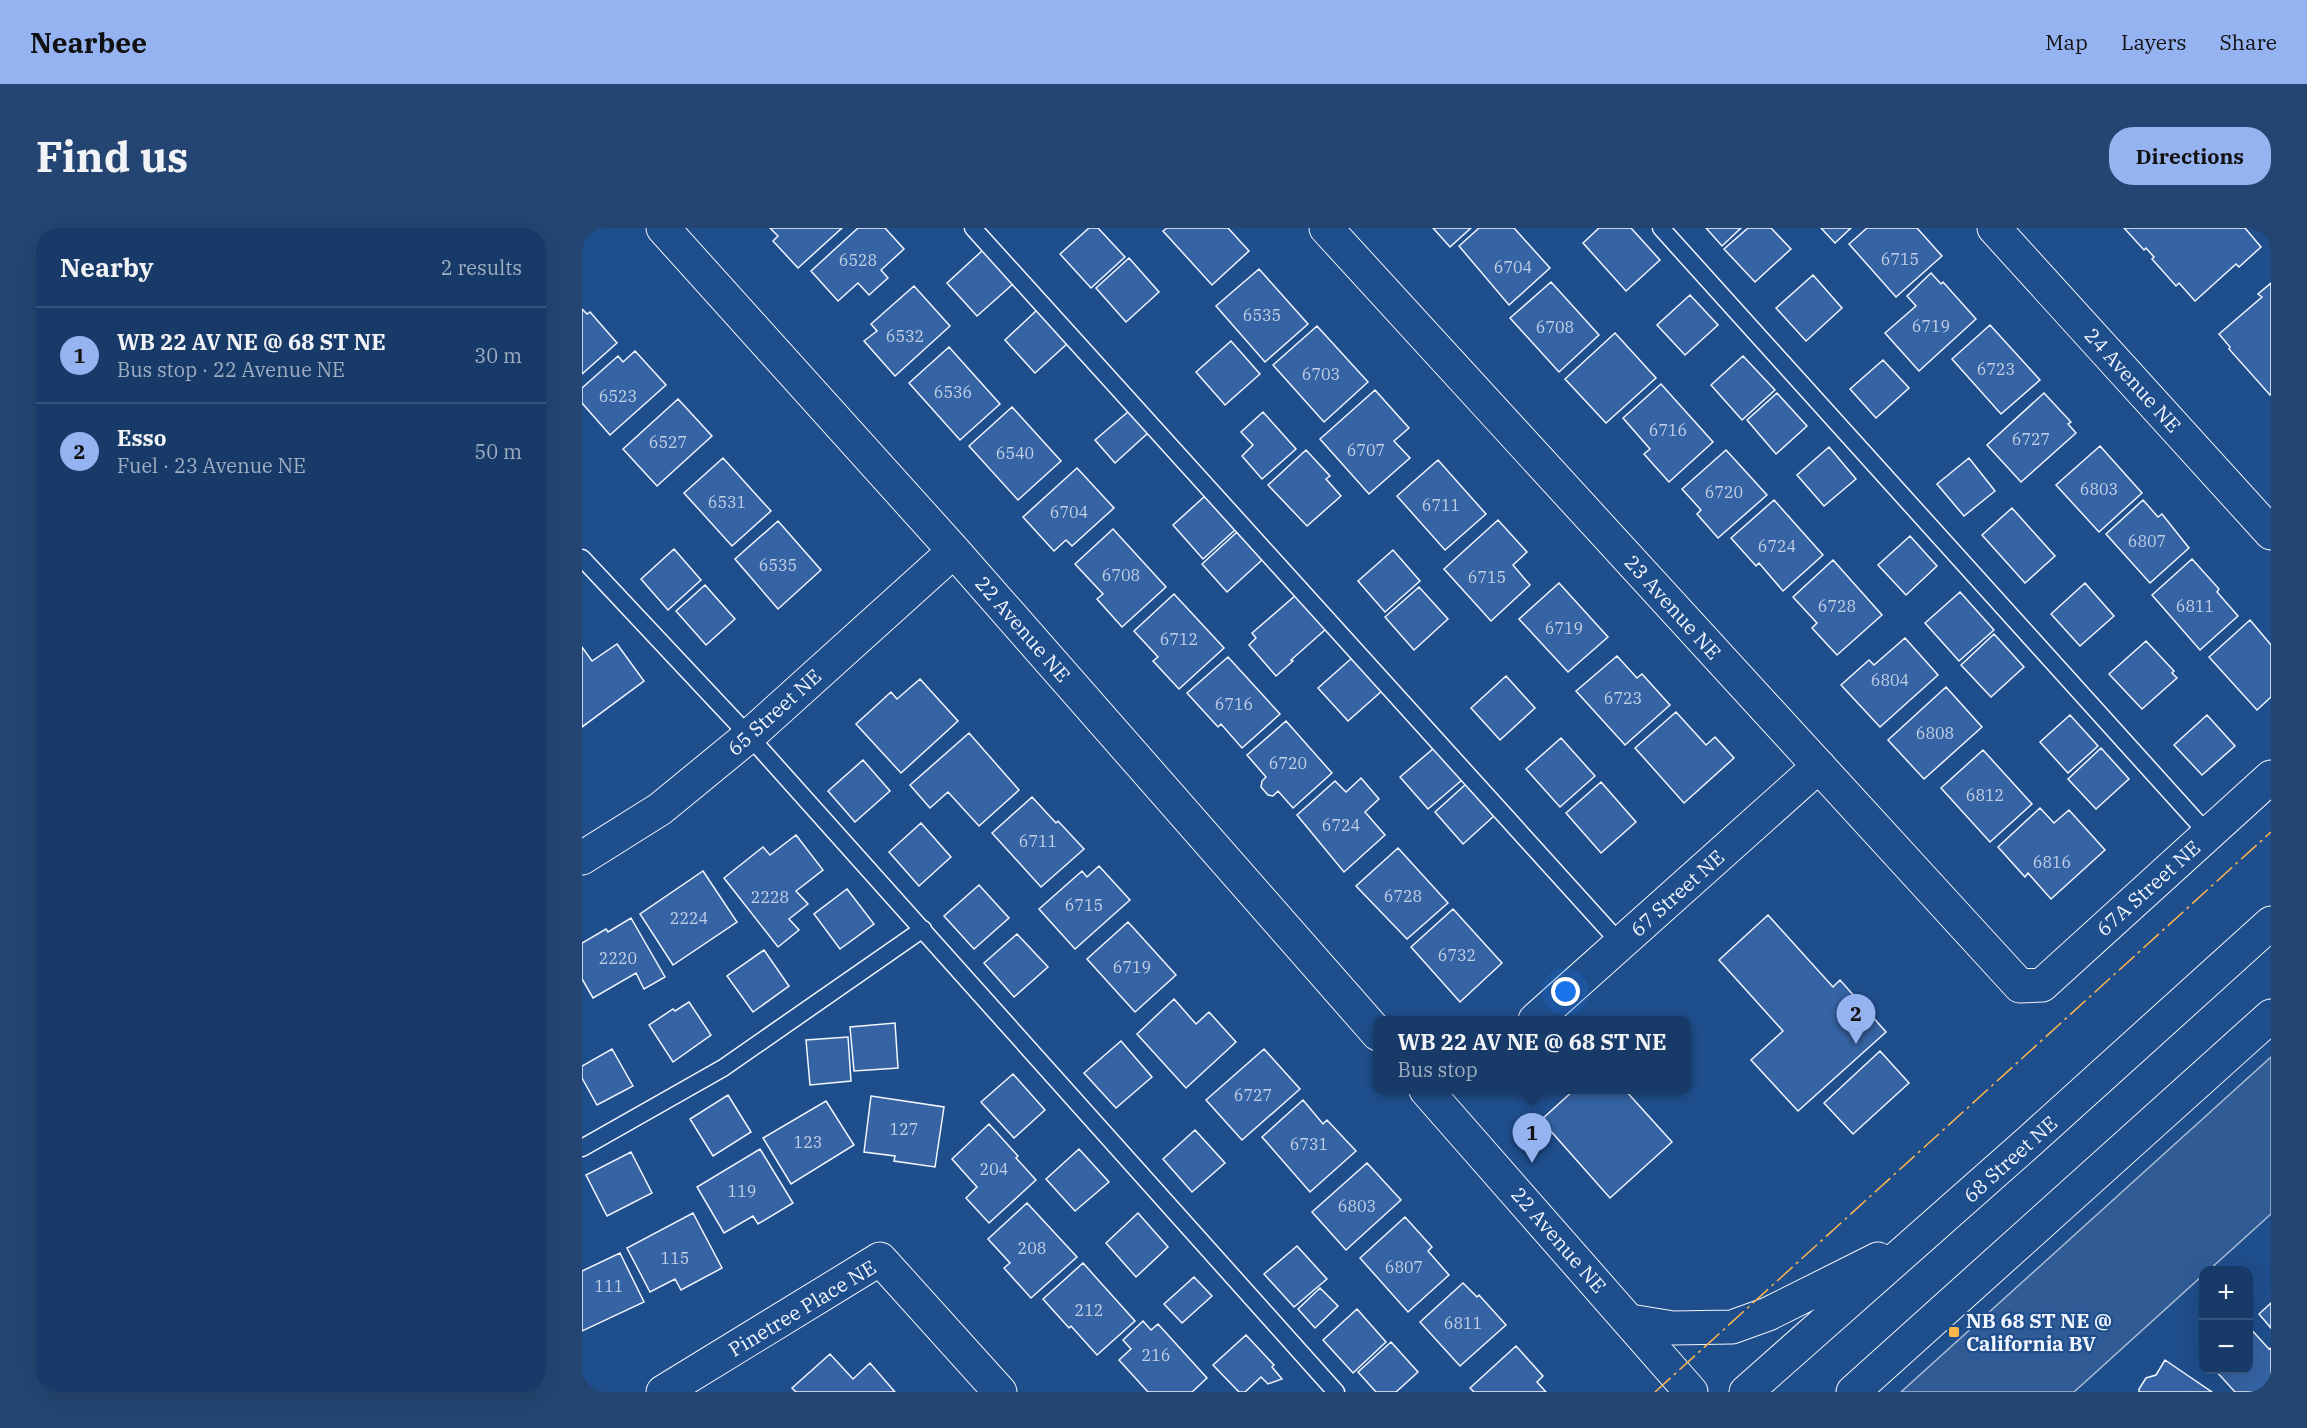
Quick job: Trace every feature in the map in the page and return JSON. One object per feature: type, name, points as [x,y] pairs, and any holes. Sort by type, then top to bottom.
[{"type":"street","name":"22 Avenue NE","points":[[663,228],[954,550],[1373,1029]]},
{"type":"street","name":"23 Avenue NE","points":[[1326,228],[2020,986]]},
{"type":"street","name":"24 Avenue NE","points":[[1994,228],[2271,533]]},
{"type":"street","name":"65 Street NE","points":[[582,858],[660,809],[749,736],[954,550]]},
{"type":"street","name":"67 Street NE","points":[[1540,1016],[1819,766]]},
{"type":"street","name":"67A Street NE","points":[[2020,986],[2042,985],[2271,777]]},
{"type":"street","name":"68 Street NE","points":[[1746,1392],[2032,1139],[2271,923]]},
{"type":"street","points":[[1853,1392],[2271,1016]]},
{"type":"street","name":"22 Avenue NE","points":[[1441,1095],[1690,1392]]},
{"type":"street","points":[[1630,1321],[1673,1328],[1732,1327],[1768,1314],[1917,1240]]},
{"type":"street","name":"Pinetree Place NE","points":[[673,1390],[880,1258],[1000,1392]]},
{"type":"lane","points":[[973,228],[1622,944]]},
{"type":"lane","points":[[1661,228],[2208,834]]},
{"type":"lane","points":[[582,558],[749,736],[1336,1392]]},
{"type":"lane","points":[[582,1149],[723,1068],[923,929]]},
{"type":"shaded area","points":[[2271,1057],[2271,1214],[2213,1266],[2199,1266],[2199,1279],[2074,1392],[1901,1392]]},
{"type":"building","points":[[770,228],[842,228],[798,268],[773,241],[778,236]]},
{"type":"building","points":[[858,228],[885,228],[904,249],[881,270],[888,278],[869,295],[858,283],[838,301],[811,271]]},
{"type":"building","points":[[1089,228],[1098,228],[1125,257],[1091,288],[1060,254]]},
{"type":"building","points":[[1167,228],[1228,228],[1249,251],[1212,285],[1163,231]]},
{"type":"building","points":[[1433,228],[1471,228],[1450,247]]},
{"type":"building","points":[[1479,228],[1514,228],[1550,268],[1509,305],[1459,246]]},
{"type":"building","points":[[1599,228],[1631,228],[1660,260],[1626,291],[1583,243]]},
{"type":"building","points":[[1706,228],[1741,228],[1722,246]]},
{"type":"building","points":[[1748,228],[1771,228],[1791,249],[1755,282],[1724,249]]},
{"type":"building","points":[[1821,228],[1851,228],[1835,243]]},
{"type":"building","points":[[1867,228],[1917,228],[1942,256],[1896,297],[1849,244]]},
{"type":"building","points":[[2124,228],[2245,228],[2261,247],[2239,267],[2236,264],[2195,301],[2179,283],[2176,286],[2152,259],[2154,257],[2146,248],[2144,250]]},
{"type":"building","points":[[983,250],[1013,284],[977,316],[947,283]]},
{"type":"building","points":[[1129,258],[1159,292],[1126,322],[1096,288]]},
{"type":"building","points":[[1259,269],[1308,324],[1265,362],[1216,306]]},
{"type":"building","points":[[1931,273],[1941,284],[1943,282],[1976,319],[1919,371],[1885,333],[1916,306],[1907,296]]},
{"type":"building","points":[[1813,275],[1842,308],[1806,341],[1776,308]]},
{"type":"building","points":[[1551,282],[1599,335],[1559,372],[1510,318]]},
{"type":"building","points":[[2271,283],[2270,395],[2229,349],[2230,347],[2219,334],[2262,297],[2258,294]]},
{"type":"building","points":[[914,286],[950,326],[895,376],[864,341],[877,331],[871,324]]},
{"type":"building","points":[[1690,295],[1718,325],[1685,355],[1657,325]]},
{"type":"building","points":[[582,309],[587,314],[590,312],[617,343],[582,374]]},
{"type":"building","points":[[1037,310],[1068,343],[1035,373],[1005,340]]},
{"type":"building","points":[[1990,325],[2040,380],[2001,414],[1952,359]]},
{"type":"building","points":[[1317,326],[1368,382],[1324,422],[1273,365]]},
{"type":"building","points":[[1615,333],[1656,378],[1606,423],[1565,379]]},
{"type":"building","points":[[1231,341],[1260,374],[1225,405],[1196,372]]},
{"type":"building","points":[[949,347],[1000,404],[960,440],[909,383]]},
{"type":"building","points":[[635,351],[666,385],[610,435],[582,403],[582,388],[618,356],[623,362]]},
{"type":"building","points":[[1743,356],[1775,390],[1742,420],[1711,385]]},
{"type":"building","points":[[1883,360],[1909,388],[1876,418],[1850,389]]},
{"type":"building","points":[[1661,384],[1713,442],[1669,482],[1644,454],[1650,449],[1623,418]]},
{"type":"building","points":[[1375,390],[1409,428],[1394,441],[1410,458],[1369,494],[1320,439]]},
{"type":"building","points":[[1777,393],[1807,426],[1776,454],[1747,420]]},
{"type":"building","points":[[2044,393],[2071,422],[2068,424],[2076,433],[2021,482],[1987,445]]},
{"type":"building","points":[[678,399],[712,436],[657,486],[623,449]]},
{"type":"building","points":[[1012,407],[1061,461],[1018,500],[969,446]]},
{"type":"building","points":[[1129,411],[1148,433],[1115,463],[1095,440]]},
{"type":"building","points":[[1263,412],[1296,449],[1262,479],[1242,456],[1253,445],[1241,432]]},
{"type":"building","points":[[2100,446],[2142,493],[2099,532],[2056,485]]},
{"type":"building","points":[[1829,447],[1856,479],[1824,506],[1797,475]]},
{"type":"building","points":[[1306,450],[1330,476],[1326,479],[1341,496],[1307,526],[1268,485]]},
{"type":"building","points":[[1726,450],[1767,495],[1718,538],[1697,514],[1701,510],[1682,489]]},
{"type":"building","points":[[723,458],[771,511],[732,546],[684,493]]},
{"type":"building","points":[[1969,458],[1995,491],[1964,516],[1937,484]]},
{"type":"building","points":[[1438,460],[1486,514],[1445,550],[1397,496]]},
{"type":"building","points":[[1077,468],[1114,508],[1072,546],[1066,540],[1054,551],[1023,517]]},
{"type":"building","points":[[1205,496],[1235,530],[1203,559],[1173,525]]},
{"type":"building","points":[[1774,500],[1823,555],[1783,591],[1759,563],[1756,566],[1731,538]]},
{"type":"building","points":[[2143,500],[2158,517],[2162,514],[2189,548],[2150,583],[2106,534]]},
{"type":"building","points":[[2012,508],[2055,556],[2025,583],[1982,535]]},
{"type":"building","points":[[1498,520],[1527,552],[1513,565],[1530,585],[1491,621],[1444,569]]},
{"type":"building","points":[[778,521],[821,570],[778,609],[735,559]]},
{"type":"building","points":[[1113,529],[1166,587],[1122,627],[1097,599],[1103,594],[1075,564]]},
{"type":"building","points":[[1237,532],[1262,560],[1227,592],[1202,564]]},
{"type":"building","points":[[1910,536],[1937,566],[1906,595],[1878,565]]},
{"type":"building","points":[[674,549],[701,580],[668,610],[641,579]]},
{"type":"building","points":[[1393,550],[1420,581],[1385,612],[1358,581]]},
{"type":"building","points":[[2192,559],[2219,589],[2217,592],[2238,616],[2200,650],[2152,595]]},
{"type":"building","points":[[1833,560],[1882,615],[1837,655],[1812,628],[1817,623],[1793,597]]},
{"type":"building","points":[[1559,583],[1608,637],[1568,672],[1519,619]]},
{"type":"building","points":[[2085,583],[2114,616],[2080,646],[2051,614]]},
{"type":"building","points":[[705,585],[735,619],[706,645],[676,611]]},
{"type":"building","points":[[1419,587],[1448,619],[1414,650],[1385,617]]},
{"type":"building","points":[[1960,592],[1994,630],[1959,661],[1925,623]]},
{"type":"building","points":[[1174,594],[1224,648],[1179,689],[1153,661],[1158,657],[1134,631]]},
{"type":"building","points":[[1296,595],[1326,629],[1276,676],[1249,645],[1256,638],[1252,633]]},
{"type":"building","points":[[2250,620],[2271,645],[2271,697],[2257,710],[2209,657]]},
{"type":"building","points":[[1994,634],[2024,667],[1991,697],[1961,665]]},
{"type":"building","points":[[1905,638],[1938,675],[1880,727],[1841,685],[1869,660],[1874,665]]},
{"type":"building","points":[[2146,641],[2174,671],[2172,673],[2177,678],[2142,709],[2109,674]]},
{"type":"building","points":[[617,644],[644,681],[582,727],[582,647],[592,661]]},
{"type":"building","points":[[1617,656],[1637,678],[1642,674],[1670,705],[1625,745],[1576,691]]},
{"type":"building","points":[[1228,657],[1280,714],[1242,748],[1221,724],[1218,727],[1187,693]]},
{"type":"building","points":[[1353,657],[1383,690],[1348,721],[1318,688]]},
{"type":"building","points":[[1506,676],[1535,708],[1500,740],[1471,708]]},
{"type":"building","points":[[920,679],[958,721],[901,773],[856,724],[891,692],[897,699]]},
{"type":"building","points":[[1946,687],[1982,727],[1924,779],[1888,740]]},
{"type":"building","points":[[1676,712],[1706,745],[1715,737],[1734,758],[1684,803],[1635,748]]},
{"type":"building","points":[[2070,715],[2098,746],[2068,773],[2040,742]]},
{"type":"building","points":[[2207,715],[2235,746],[2202,775],[2174,745]]},
{"type":"building","points":[[1286,721],[1332,773],[1293,808],[1278,791],[1273,796],[1268,795],[1261,787],[1266,777],[1247,755]]},
{"type":"building","points":[[969,733],[1019,790],[979,826],[948,792],[930,808],[910,785]]},
{"type":"building","points":[[1561,738],[1595,776],[1560,807],[1526,769]]},
{"type":"building","points":[[1434,748],[1462,780],[1428,809],[1400,777]]},
{"type":"building","points":[[2101,748],[2129,779],[2096,809],[2068,779]]},
{"type":"building","points":[[1983,750],[2032,804],[1990,842],[1941,788]]},
{"type":"building","points":[[863,760],[890,791],[855,822],[828,791]]},
{"type":"building","points":[[1361,778],[1379,799],[1365,812],[1385,835],[1344,872],[1297,815],[1335,781],[1346,792]]},
{"type":"building","points":[[1601,782],[1636,822],[1601,853],[1566,813]]},
{"type":"building","points":[[1466,784],[1494,816],[1463,844],[1435,812]]},
{"type":"building","points":[[1032,797],[1084,849],[1041,887],[992,833]]},
{"type":"building","points":[[2040,808],[2054,823],[2069,810],[2105,850],[2051,899],[2028,873],[2025,877],[1998,847]]},
{"type":"building","points":[[921,823],[951,857],[919,886],[889,852]]},
{"type":"building","points":[[796,835],[823,870],[796,891],[808,904],[789,919],[799,930],[778,947],[724,878],[763,847],[770,855]]},
{"type":"building","points":[[1398,848],[1448,903],[1407,939],[1356,886]]},
{"type":"building","points":[[1099,866],[1130,900],[1075,949],[1039,909],[1082,871],[1087,877]]},
{"type":"building","points":[[703,871],[737,922],[673,965],[640,914]]},
{"type":"building","points":[[979,885],[1009,918],[974,949],[944,916]]},
{"type":"building","points":[[847,889],[874,924],[840,949],[814,914]]},
{"type":"building","points":[[1453,909],[1502,963],[1460,1002],[1411,947]]},
{"type":"building","points":[[1768,915],[1833,987],[1840,980],[1886,1032],[1798,1111],[1751,1060],[1783,1031],[1719,960]]},
{"type":"building","points":[[631,918],[665,977],[644,989],[636,973],[593,998],[582,979],[582,943],[606,929],[608,932]]},
{"type":"building","points":[[1128,922],[1176,975],[1135,1012],[1087,959]]},
{"type":"building","points":[[1017,934],[1048,967],[1014,997],[984,963]]},
{"type":"building","points":[[764,950],[789,986],[753,1012],[727,976]]},
{"type":"building","points":[[1174,999],[1196,1024],[1209,1012],[1236,1042],[1186,1088],[1137,1034]]},
{"type":"building","points":[[689,1002],[711,1035],[673,1062],[649,1025],[673,1009],[675,1011]]},
{"type":"building","points":[[895,1023],[898,1068],[854,1071],[850,1027]]},
{"type":"building","points":[[848,1037],[851,1081],[810,1085],[806,1040]]},
{"type":"building","points":[[1121,1041],[1152,1077],[1116,1108],[1084,1073]]},
{"type":"building","points":[[612,1049],[633,1086],[597,1105],[582,1078],[582,1066]]},
{"type":"building","points":[[1264,1049],[1300,1089],[1242,1140],[1206,1100]]},
{"type":"building","points":[[1880,1051],[1909,1083],[1853,1134],[1824,1103]]},
{"type":"building","points":[[1013,1074],[1045,1110],[1014,1138],[981,1102]]},
{"type":"building","points":[[1570,1094],[1629,1094],[1672,1142],[1610,1198],[1541,1120]]},
{"type":"building","points":[[728,1095],[751,1132],[713,1156],[690,1119]]},
{"type":"building","points":[[871,1096],[944,1107],[935,1167],[894,1161],[895,1156],[864,1152]]},
{"type":"building","points":[[1303,1100],[1323,1124],[1327,1120],[1356,1151],[1310,1192],[1262,1137]]},
{"type":"building","points":[[826,1101],[854,1145],[791,1184],[763,1138]]},
{"type":"building","points":[[989,1124],[1036,1180],[989,1223],[966,1198],[977,1187],[952,1159]]},
{"type":"building","points":[[1195,1130],[1225,1163],[1192,1192],[1163,1159]]},
{"type":"building","points":[[760,1149],[793,1203],[758,1224],[753,1216],[724,1233],[697,1187]]},
{"type":"building","points":[[1079,1149],[1109,1182],[1075,1211],[1046,1179]]},
{"type":"building","points":[[631,1152],[652,1193],[607,1216],[586,1175]]},
{"type":"building","points":[[1367,1163],[1401,1200],[1346,1250],[1312,1212]]},
{"type":"building","points":[[1027,1203],[1077,1257],[1031,1298],[1004,1268],[1010,1263],[988,1239]]},
{"type":"building","points":[[693,1213],[722,1268],[681,1290],[675,1279],[650,1292],[627,1248]]},
{"type":"building","points":[[1138,1213],[1168,1247],[1136,1277],[1106,1243]]},
{"type":"building","points":[[1405,1217],[1432,1247],[1428,1251],[1449,1275],[1408,1312],[1360,1258]]},
{"type":"building","points":[[1297,1246],[1327,1279],[1294,1307],[1264,1274]]},
{"type":"building","points":[[620,1253],[644,1302],[582,1331],[582,1271]]},
{"type":"building","points":[[1083,1263],[1135,1321],[1097,1355],[1043,1299]]},
{"type":"building","points":[[1194,1277],[1212,1296],[1182,1323],[1164,1304]]},
{"type":"building","points":[[1463,1283],[1477,1297],[1479,1295],[1506,1325],[1460,1366],[1420,1322]]},
{"type":"building","points":[[1320,1288],[1338,1306],[1315,1328],[1298,1309]]},
{"type":"building","points":[[2271,1303],[2271,1328],[2259,1314]]},
{"type":"building","points":[[1357,1309],[1386,1342],[1353,1373],[1323,1340]]},
{"type":"building","points":[[1143,1321],[1151,1330],[1158,1324],[1207,1378],[1192,1392],[1148,1392],[1119,1360],[1131,1349],[1123,1340]]},
{"type":"building","points":[[2253,1331],[2269,1349],[2271,1348],[2271,1392],[2235,1392],[2219,1374],[2253,1374]]},
{"type":"building","points":[[1246,1335],[1274,1365],[1272,1367],[1282,1379],[1268,1384],[1261,1377],[1245,1392],[1239,1392],[1213,1365]]},
{"type":"building","points":[[1391,1342],[1418,1372],[1396,1392],[1376,1392],[1358,1372]]},
{"type":"building","points":[[1516,1346],[1543,1376],[1537,1382],[1546,1392],[1474,1392],[1470,1388]]},
{"type":"building","points":[[830,1354],[853,1379],[870,1363],[895,1392],[796,1392],[792,1388]]},
{"type":"building","points":[[2165,1360],[2212,1392],[2139,1392],[2146,1378],[2156,1375]]},
{"type":"power","points":[[1655,1392],[2271,832]]},
{"type":"place","name":"Esso","points":[[1856,1044]]},
{"type":"place","name":"WB 22 AV NE @ 68 ST NE","points":[[1532,1163]]},
{"type":"place","name":"NB 68 ST NE @ California BV","points":[[1954,1332]]}]
